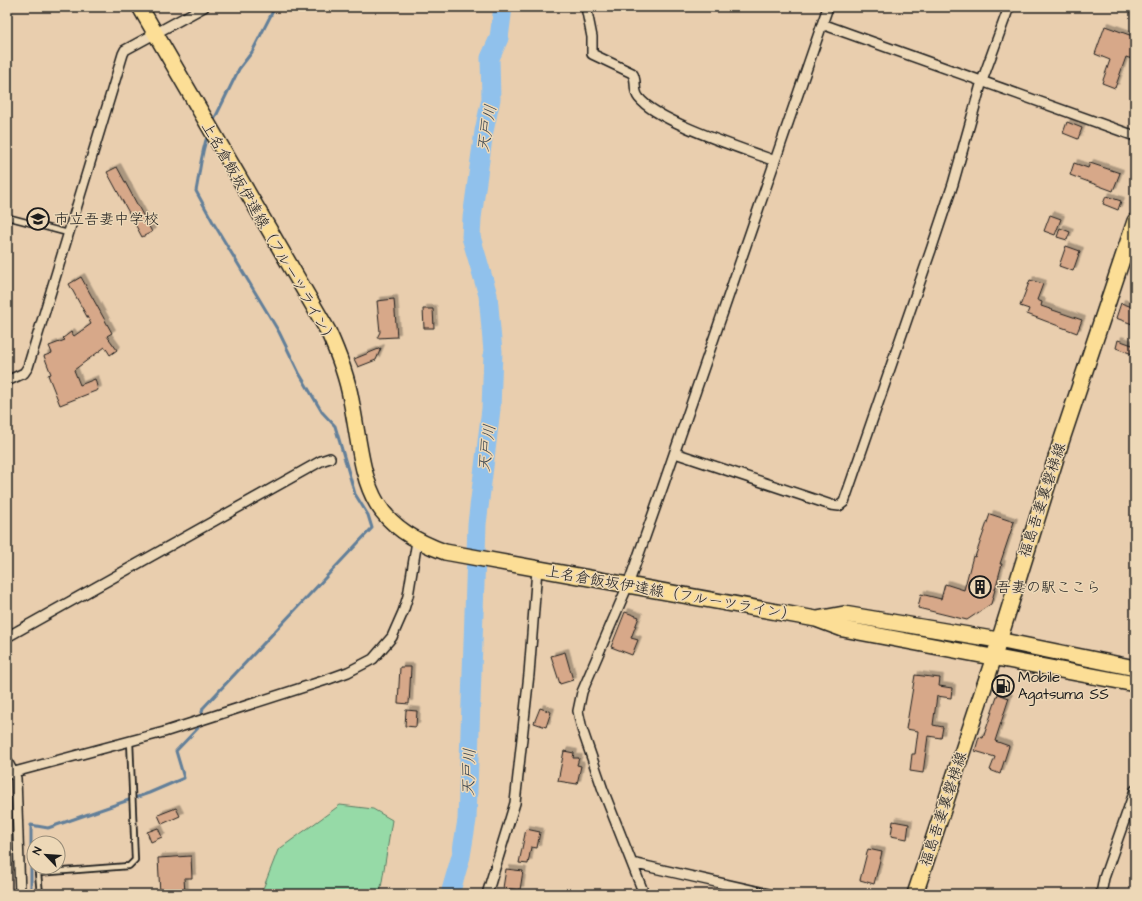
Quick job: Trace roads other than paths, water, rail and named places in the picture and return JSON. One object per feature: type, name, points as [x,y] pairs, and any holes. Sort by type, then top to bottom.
[{"type":"main road","name":"上名倉飯坂伊達線（フルーツライン）","points":[[140,7],[215,139],[309,298],[335,348],[351,399],[363,472],[373,498],[389,520],[408,535],[417,541],[445,552],[816,619],[843,629],[1135,684]]},
{"type":"main road","name":"福島吾妻裏磐梯線","points":[[915,894],[994,657],[998,640],[1060,444],[1135,221]]},
{"type":"main road","name":"上名倉飯坂伊達線（フルーツライン）","points":[[816,619],[844,614],[998,640],[1135,668]]},
{"type":"street","points":[[7,381],[24,373],[28,367],[121,57],[125,50],[204,7]]},
{"type":"street","points":[[586,7],[592,37],[592,54],[632,73],[634,76],[636,94],[649,108],[696,131],[775,161]]},
{"type":"street","points":[[644,894],[601,783],[579,720],[578,711],[589,672],[628,585],[828,7]]},
{"type":"street","points":[[675,452],[831,506],[842,504],[846,499],[953,184],[982,81],[1009,7]]},
{"type":"street","points":[[822,24],[1135,136]]},
{"type":"street","points":[[7,637],[321,461],[330,458]]},
{"type":"street","points":[[10,773],[164,732],[326,680],[348,672],[373,659],[392,637],[403,612],[417,541]]},
{"type":"street","points":[[487,894],[515,803],[529,674],[531,568]]},
{"type":"street","points":[[7,761],[16,788],[20,894]]},
{"type":"street","points":[[1101,894],[1104,878],[1135,790]]},
{"type":"street","points":[[632,864],[647,865],[769,894]]},
{"type":"lane","points":[[7,217],[68,233]]},
{"type":"lane","points":[[40,894],[38,874],[129,866],[135,860],[130,741]]},
{"type":"waterway","points":[[213,122],[239,69],[252,52],[275,7]]},
{"type":"waterway","name":"天戸川","points":[[450,894],[461,856],[467,820],[477,524],[491,409],[493,352],[488,295],[471,237],[472,218],[484,131],[491,99],[490,58],[499,38],[503,7]]},
{"type":"waterway","points":[[31,894],[31,825],[48,828],[149,793],[184,778],[176,751],[198,728],[203,708],[372,528],[368,515],[355,494],[335,426],[322,412],[299,373],[279,332],[214,224],[196,191],[202,155],[208,134]]},
{"type":"place","name":"市立吾妻中学校","points":[[38,219]]},
{"type":"place","name":"吾妻の駅ここら","points":[[980,587]]},
{"type":"place","name":"Mobile Agatsuma SS","points":[[1003,686]]}]
